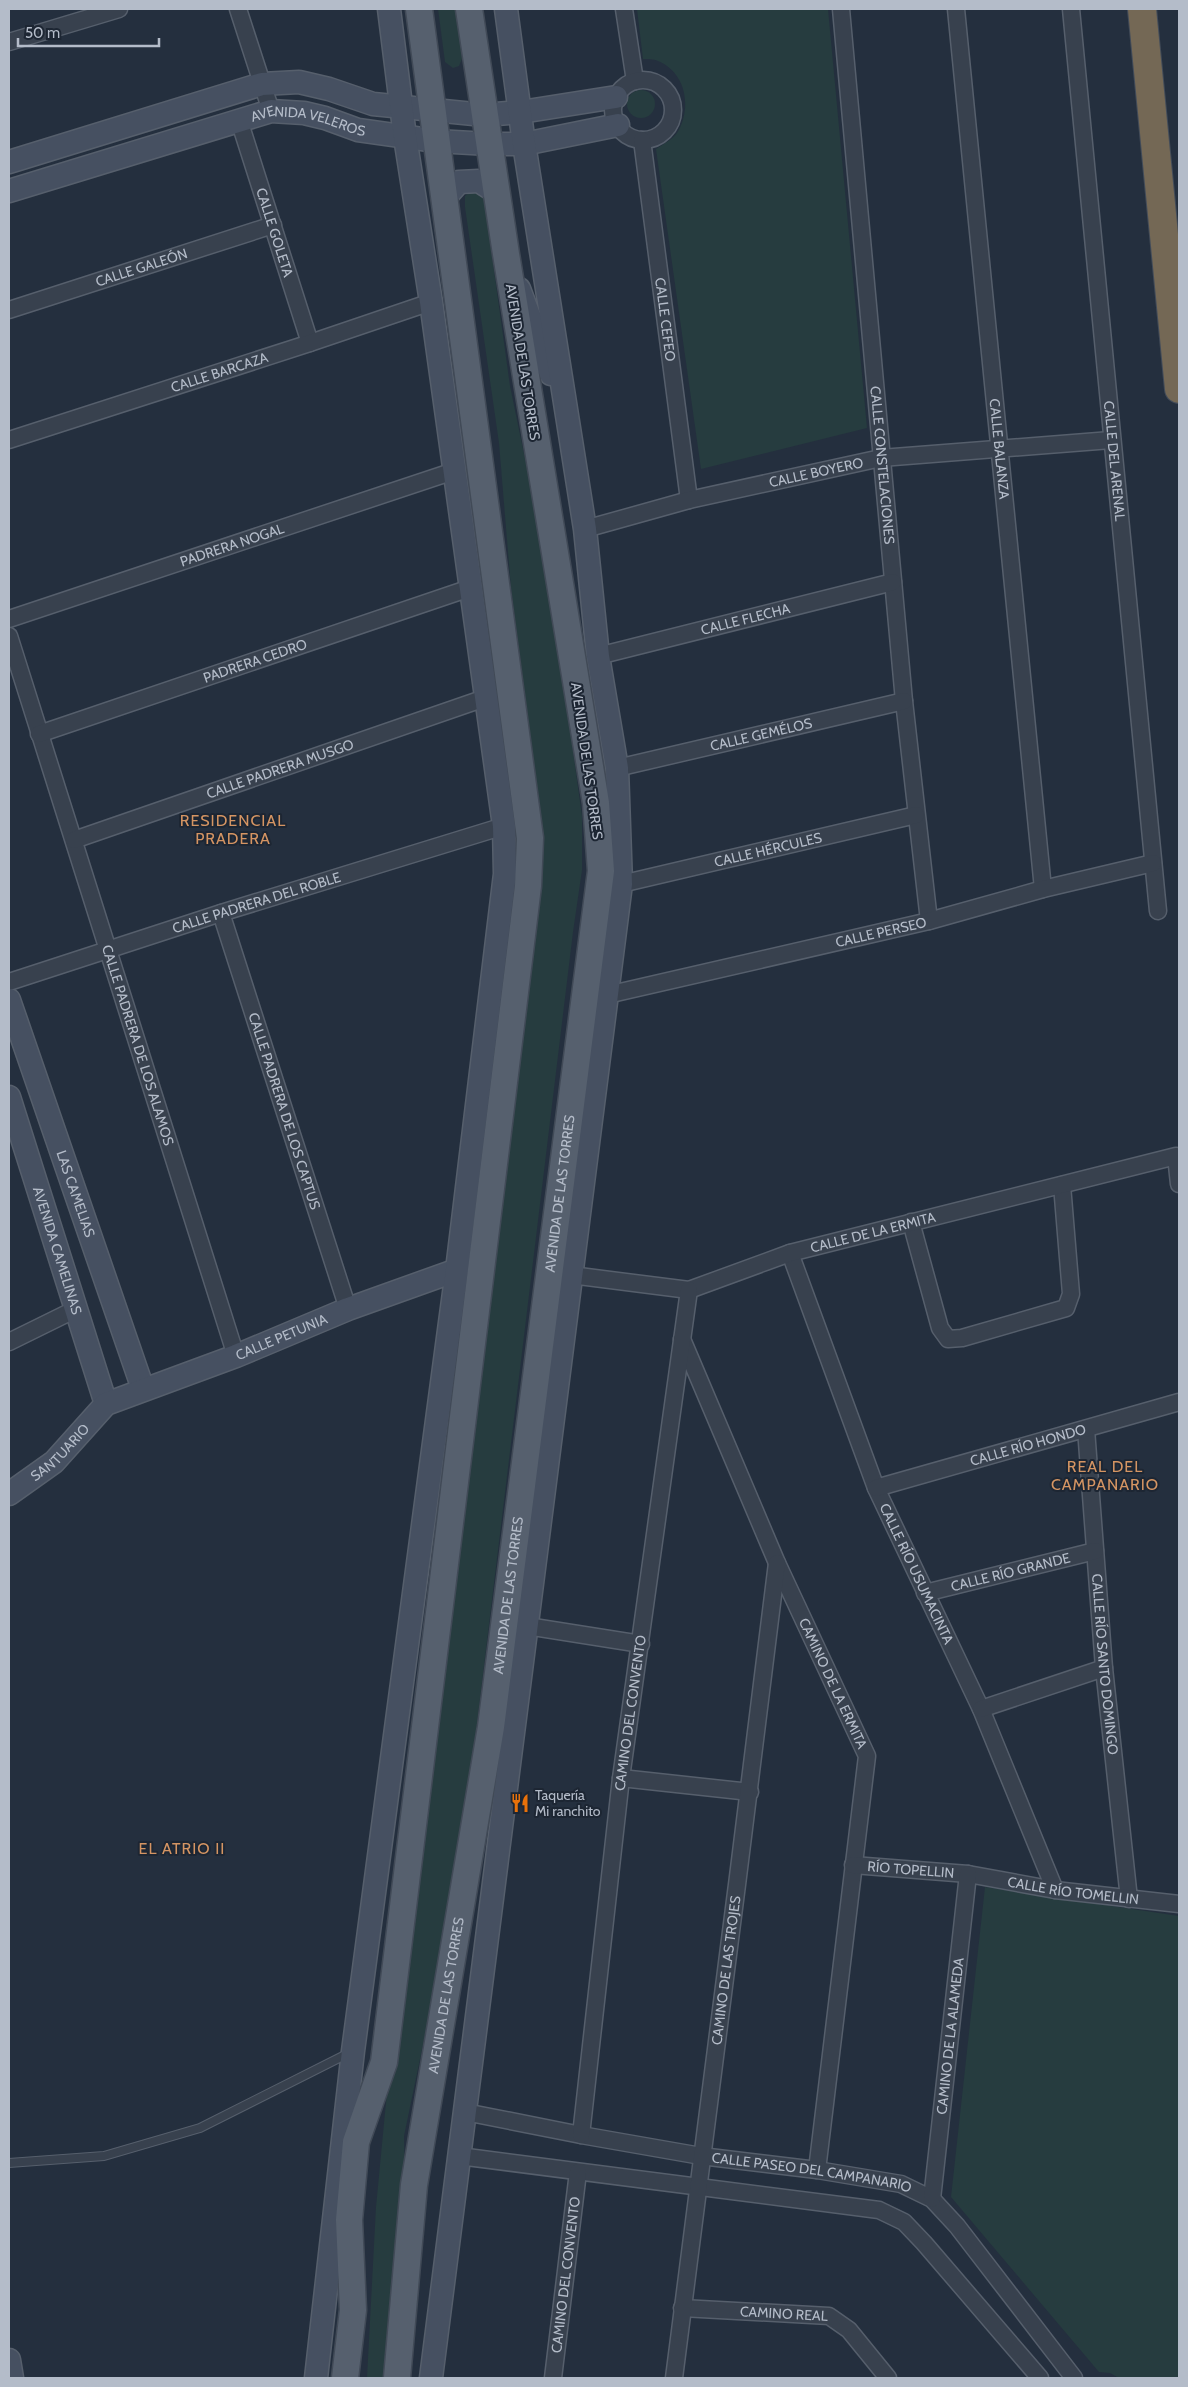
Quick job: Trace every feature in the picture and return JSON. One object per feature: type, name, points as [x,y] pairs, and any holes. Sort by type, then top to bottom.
[{"type":"highway","points":[[1142,9],[1179,389]]},
{"type":"main road","points":[[345,2378],[353,2310],[348,2220],[356,2142],[384,2062],[528,886],[530,838],[419,9]]},
{"type":"main road","name":"AVENIDA DE LAS TORRES","points":[[397,2378],[414,2185],[490,1727],[601,870],[596,802],[496,192],[470,9]]},
{"type":"street","points":[[9,42],[119,9]]},
{"type":"street","points":[[238,9],[271,112]]},
{"type":"street","points":[[316,2378],[353,2051],[456,1270],[505,874],[504,826],[431,302],[405,137],[389,9]]},
{"type":"street","name":"AVENIDA DE LAS TORRES","points":[[431,2378],[620,884],[617,768],[598,656],[585,529],[524,144],[506,9]]},
{"type":"street","points":[[624,9],[635,81]]},
{"type":"street","name":"CALLE CONSTELACIONES","points":[[841,9],[904,701],[929,920]]},
{"type":"street","name":"CALLE BALANZA","points":[[956,9],[1043,890]]},
{"type":"street","name":"CALLE DEL ARENAL","points":[[1071,9],[1111,440],[1158,912]]},
{"type":"street","points":[[649,80],[666,90],[674,109],[668,128],[660,135],[642,140],[632,138],[618,125],[613,106],[616,97],[622,89],[635,81],[649,80]]},
{"type":"street","name":"AVENIDA VELEROS","points":[[9,162],[262,84],[299,82],[329,89],[365,102],[484,115],[520,112],[616,97]]},
{"type":"street","name":"AVENIDA VELEROS","points":[[9,191],[239,120],[271,112],[304,113],[325,118],[358,130],[405,137],[489,144],[524,144],[618,125]]},
{"type":"street","name":"CALLE GOLETA","points":[[239,120],[310,343]]},
{"type":"street","name":"CALLE CEFEO","points":[[642,140],[689,500]]},
{"type":"street","points":[[444,199],[459,182],[479,181],[496,192]]},
{"type":"street","name":"CALLE GALEÓN","points":[[9,310],[272,225]]},
{"type":"street","points":[[506,254],[568,420]]},
{"type":"street","name":"CALLE BARCAZA","points":[[9,440],[431,302]]},
{"type":"street","name":"CALLE BOYERO","points":[[585,529],[689,500],[881,458],[1111,440]]},
{"type":"street","name":"PADRERA NOGAL","points":[[9,619],[454,471]]},
{"type":"street","name":"CALLE FLECHA","points":[[598,656],[893,582]]},
{"type":"street","name":"PADRERA CEDRO","points":[[39,734],[470,588]]},
{"type":"street","name":"CALLE PADRERA DE LOS ALAMOS","points":[[9,636],[236,1356]]},
{"type":"street","name":"CALLE PADRERA MUSGO","points":[[74,840],[486,698]]},
{"type":"street","name":"CALLE GEMÉLOS","points":[[617,768],[904,701]]},
{"type":"street","name":"CALLE HÉRCULES","points":[[620,884],[916,815]]},
{"type":"street","name":"CALLE PADRERA DEL ROBLE","points":[[9,982],[221,913],[504,826]]},
{"type":"street","name":"CALLE PERSEO","points":[[607,995],[929,920],[1153,863]]},
{"type":"street","name":"CALLE PADRERA DE LOS CAPTUS","points":[[221,913],[348,1309]]},
{"type":"street","name":"LAS CAMELIAS","points":[[9,1000],[144,1388]]},
{"type":"street","name":"AVENIDA CAMELINAS","points":[[9,1097],[106,1404]]},
{"type":"street","name":"CALLE DE LA ERMITA","points":[[571,1275],[689,1290],[790,1253],[1176,1156],[1179,1184]]},
{"type":"street","points":[[911,1222],[940,1328],[948,1339],[962,1338],[1066,1308],[1070,1294],[1062,1185]]},
{"type":"street","name":"CALLE RÍO USUMACINTA","points":[[790,1253],[876,1488],[981,1708],[1055,1890]]},
{"type":"street","name":"CALLE PETUNIA","points":[[106,1404],[144,1388],[236,1356],[348,1309],[456,1270]]},
{"type":"street","name":"CAMINO DEL CONVENTO","points":[[581,2135],[622,1778],[689,1290]]},
{"type":"street","points":[[9,1342],[76,1308]]},
{"type":"street","name":"CAMINO DE LA ERMITA","points":[[682,1339],[777,1563],[867,1756],[817,2170]]},
{"type":"street","name":"CALLE RÍO HONDO","points":[[876,1488],[1179,1402]]},
{"type":"street","name":"SANTUARIO","points":[[9,1494],[54,1462],[106,1404]]},
{"type":"street","name":"CALLE RÍO SANTO DOMINGO","points":[[1086,1429],[1104,1668],[1129,1899]]},
{"type":"street","name":"CALLE RÍO GRANDE","points":[[925,1592],[1095,1551]]},
{"type":"street","name":"CAMINO DE LAS TROJES","points":[[674,2378],[699,2186],[701,2156],[750,1792],[777,1563]]},
{"type":"street","points":[[527,1626],[641,1644]]},
{"type":"street","points":[[981,1708],[1104,1668]]},
{"type":"street","points":[[622,1778],[750,1792]]},
{"type":"street","name":"RÍO TOPELLIN","points":[[853,1865],[968,1874]]},
{"type":"street","name":"CALLE RÍO TOMELLIN","points":[[968,1874],[1055,1890],[1179,1904]]},
{"type":"street","name":"CAMINO DE LA ALAMEDA","points":[[932,2199],[968,1874]]},
{"type":"street","name":"CALLE PASEO DEL CAMPANARIO","points":[[465,2112],[701,2156],[817,2170],[901,2184],[932,2199],[957,2226],[1074,2378]]},
{"type":"street","name":"CALLE PASEO DEL CAMPANARIO","points":[[459,2156],[879,2210],[904,2222],[924,2242],[1040,2378]]},
{"type":"street","name":"CAMINO DEL CONVENTO","points":[[553,2378],[578,2172]]},
{"type":"street","name":"CAMINO REAL","points":[[682,2308],[829,2316],[849,2330],[888,2378]]},
{"type":"street","points":[[9,2360],[12,2378]]},
{"type":"lane","points":[[9,2163],[104,2156],[200,2128],[353,2051]]},
{"type":"green space","points":[[438,9],[457,9],[464,54],[459,66],[453,68],[445,62]]},
{"type":"green space","points":[[637,9],[828,9],[867,428],[701,469],[656,149],[670,140],[682,124],[685,103],[684,92],[681,83],[668,67],[656,60],[643,59]]},
{"type":"green space","points":[[641,90],[651,94],[655,104],[651,114],[641,118],[631,114],[627,104],[631,94]]},
{"type":"green space","points":[[472,191],[482,194],[484,198],[510,386],[548,570],[582,816],[582,870],[459,1872],[404,2136],[406,2242],[385,2378],[367,2378],[376,2207],[387,2092],[542,859],[541,817],[511,588],[499,443],[465,207],[465,196]]},
{"type":"green space","points":[[985,1887],[1179,1916],[1179,2378],[1119,2378],[1110,2373],[1099,2372],[951,2197]]},
{"type":"place","name":"Taquería Mi ranchito","points":[[520,1803]]},
{"type":"district","name":"RESIDENCIAL PRADERA","points":[[233,829]]},
{"type":"district","name":"REAL DEL CAMPANARIO","points":[[1105,1475]]},
{"type":"district","name":"EL ATRIO II","points":[[182,1848]]}]
